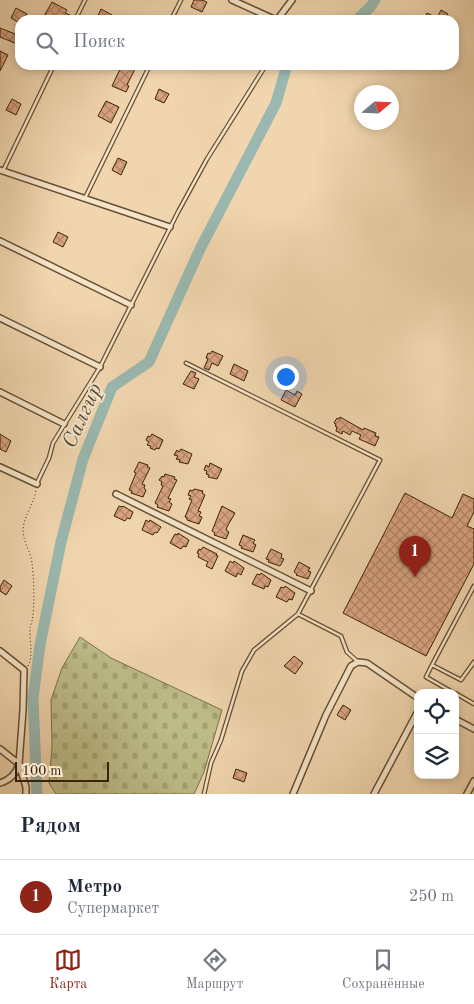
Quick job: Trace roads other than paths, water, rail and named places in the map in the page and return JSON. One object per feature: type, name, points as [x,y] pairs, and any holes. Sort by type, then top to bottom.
[{"type":"street","points":[[232,0],[266,15]]},
{"type":"street","points":[[281,15],[292,0]]},
{"type":"street","points":[[1,170],[170,227]]},
{"type":"street","points":[[0,241],[130,305]]},
{"type":"street","points":[[0,318],[100,367]]},
{"type":"street","points":[[0,392],[64,424]]},
{"type":"street","points":[[0,467],[37,484]]},
{"type":"street","points":[[116,494],[311,591]]},
{"type":"street","points":[[0,651],[24,670],[19,764],[26,787],[26,794]]},
{"type":"street","points":[[293,794],[326,715],[351,666],[358,662],[367,663],[414,695]]},
{"type":"street","points":[[374,794],[414,719]]},
{"type":"street","points":[[459,721],[474,730]]},
{"type":"street","points":[[0,749],[19,764]]},
{"type":"street","points":[[0,783],[13,776],[19,764]]},
{"type":"street","points":[[467,794],[474,781]]},
{"type":"lane","points":[[78,15],[85,0]]},
{"type":"lane","points":[[174,15],[181,0]]},
{"type":"lane","points":[[1,170],[51,70]]},
{"type":"lane","points":[[85,198],[148,70]]},
{"type":"lane","points":[[37,484],[49,458],[53,443],[100,367],[170,227],[207,159],[263,70]]},
{"type":"lane","points":[[186,364],[380,460],[298,614],[254,650],[242,671],[221,740],[211,763],[204,794]]},
{"type":"lane","points":[[448,689],[426,677],[474,586]]},
{"type":"lane","points":[[298,614],[341,636],[347,652],[358,662]]},
{"type":"lane","points":[[432,665],[461,680],[474,662]]},
{"type":"lane","points":[[459,695],[474,704]]},
{"type":"waterway","name":"Салгир","points":[[362,15],[375,0]]},
{"type":"waterway","name":"Салгир","points":[[37,794],[33,698],[40,645],[61,542],[83,459],[112,387],[149,362],[200,249],[276,103],[286,70]]},
{"type":"place","name":"Метро","points":[[415,577]]}]
